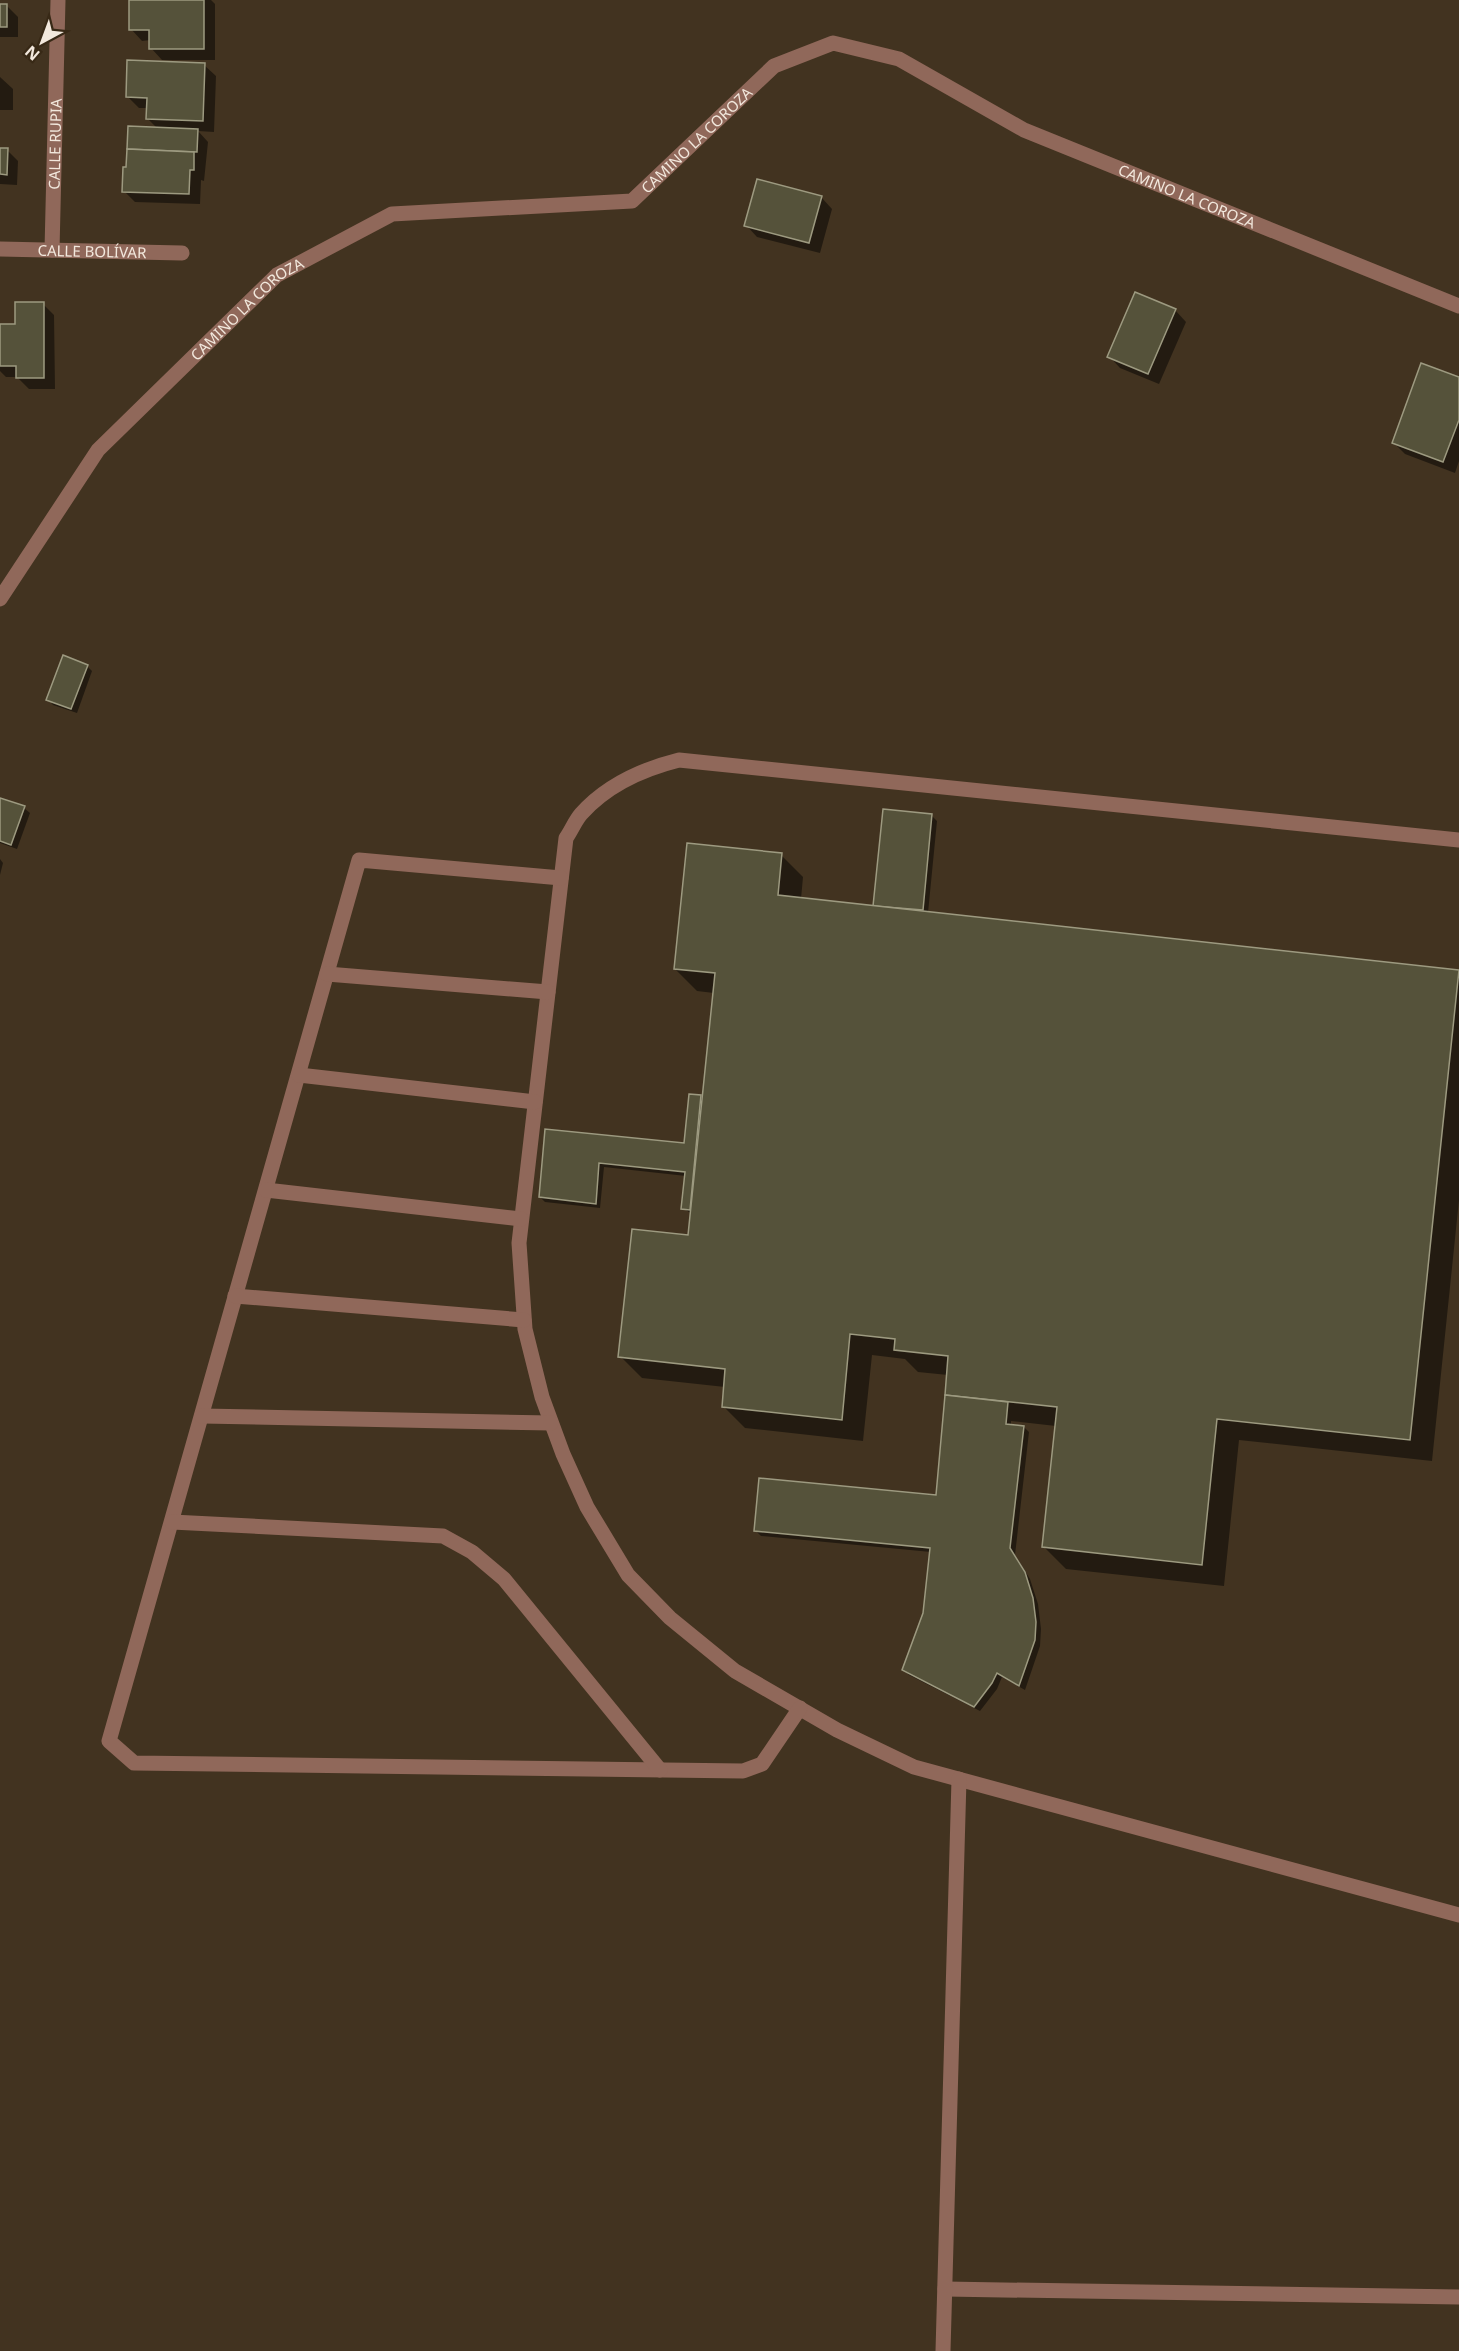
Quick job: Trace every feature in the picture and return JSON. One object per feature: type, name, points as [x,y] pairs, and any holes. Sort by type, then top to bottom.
[{"type":"street","name":"CALLE RUPIA","points":[[52,250],[58,0]]},
{"type":"street","name":"CAMINO LA COROZA","points":[[0,599],[98,450],[277,275],[392,214],[632,201],[774,66],[833,43],[899,59],[1024,130],[1459,306]]},
{"type":"street","name":"CALLE BOLÍVAR","points":[[0,249],[182,253]]},
{"type":"street","points":[[1459,840],[679,760],[648,767],[606,792],[581,814],[566,838],[519,1243],[524,1320],[542,1397],[563,1454],[587,1507],[628,1575],[670,1618],[735,1671],[837,1730],[914,1767],[1459,1915]]},
{"type":"street","points":[[561,878],[359,860],[109,1741],[134,1763],[743,1771],[762,1764],[800,1708]]},
{"type":"street","points":[[327,974],[548,992]]},
{"type":"street","points":[[299,1075],[535,1102]]},
{"type":"street","points":[[266,1190],[521,1219]]},
{"type":"street","points":[[235,1296],[524,1320]]},
{"type":"street","points":[[202,1416],[552,1423]]},
{"type":"street","points":[[172,1522],[443,1536],[472,1552],[504,1580],[660,1770]]},
{"type":"street","points":[[943,2351],[959,1779]]},
{"type":"street","points":[[945,2289],[1459,2297]]},
{"type":"building","points":[[129,0],[204,0],[204,49],[149,49],[149,30],[129,30]]},
{"type":"building","points":[[0,4],[7,4],[7,27],[0,27]]},
{"type":"building","points":[[127,60],[205,63],[203,121],[146,119],[147,98],[126,97]]},
{"type":"building","points":[[128,126],[198,129],[197,152],[127,149]]},
{"type":"building","points":[[0,148],[8,148],[7,175],[0,174]]},
{"type":"building","points":[[127,149],[194,152],[194,170],[190,170],[189,194],[122,192],[123,167],[126,167]]},
{"type":"building","points":[[757,179],[822,196],[809,243],[744,226]]},
{"type":"building","points":[[1135,292],[1176,309],[1148,374],[1107,357]]},
{"type":"building","points":[[15,302],[44,302],[44,378],[16,378],[16,366],[0,366],[0,324],[15,324]]},
{"type":"building","points":[[1421,363],[1459,377],[1459,420],[1443,462],[1392,443]]},
{"type":"building","points":[[63,655],[88,665],[71,709],[46,700]]},
{"type":"building","points":[[0,798],[25,806],[11,845],[0,841]]},
{"type":"building","points":[[883,809],[932,814],[923,910],[873,906]]},
{"type":"building","points":[[687,843],[782,853],[778,895],[1459,970],[1410,1440],[1217,1419],[1202,1565],[1042,1547],[1057,1407],[945,1395],[948,1356],[894,1350],[895,1339],[850,1334],[842,1420],[722,1407],[725,1369],[618,1357],[632,1229],[688,1235],[715,973],[674,969]]},
{"type":"building","points":[[689,1094],[701,1095],[690,1210],[681,1209],[685,1172],[599,1163],[596,1204],[539,1197],[545,1129],[684,1143]]},
{"type":"building","points":[[945,1395],[1008,1402],[1006,1424],[1024,1426],[1010,1548],[1025,1572],[1033,1598],[1036,1622],[1035,1640],[1019,1686],[997,1673],[974,1707],[902,1670],[923,1613],[930,1548],[754,1531],[759,1478],[936,1495]]}]
